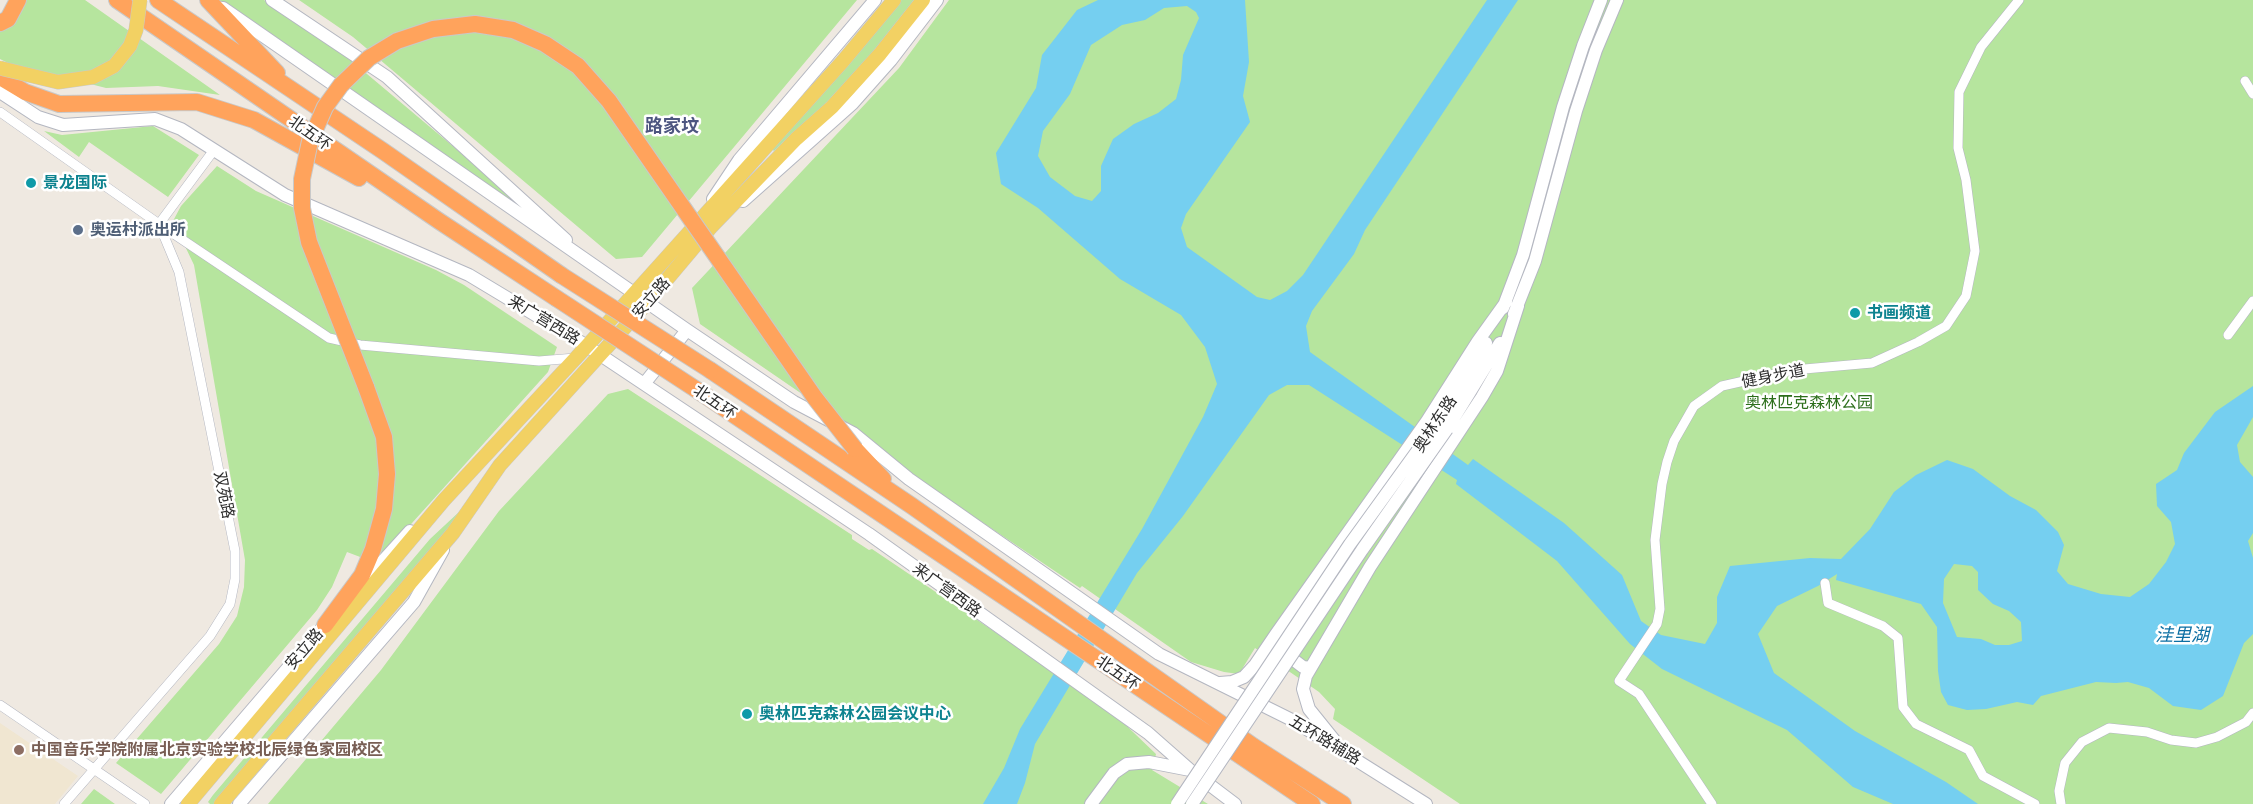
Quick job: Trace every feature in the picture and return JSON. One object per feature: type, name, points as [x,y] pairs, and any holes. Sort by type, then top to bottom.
[{"type":"highway","points":[[0,23],[8,19],[18,0]]},
{"type":"highway","name":"北五环","points":[[117,0],[439,221],[697,390],[1312,804]]},
{"type":"highway","name":"北五环","points":[[158,0],[561,275],[710,370],[912,506],[1253,746],[1342,804]]},
{"type":"highway","points":[[209,0],[298,95]]},
{"type":"highway","points":[[325,625],[362,575],[373,549],[384,509],[387,474],[384,437],[309,242],[302,208],[302,179],[310,141],[325,107],[341,85],[369,58],[397,42],[433,29],[475,24],[513,30],[546,44],[578,66],[609,101],[815,398],[855,449],[891,488],[912,506]]},
{"type":"highway","points":[[0,77],[25,92],[59,104],[197,102],[254,120],[439,221]]},
{"type":"main road","points":[[0,68],[58,82],[93,77],[114,66],[130,46],[136,30],[140,0]]},
{"type":"main road","name":"安立路","points":[[221,804],[453,533],[500,465],[647,303],[706,223],[894,0]]},
{"type":"main road","name":"安立路","points":[[188,804],[444,500],[633,294],[832,107],[880,54],[923,0]]},
{"type":"street","points":[[209,0],[600,271]]},
{"type":"street","points":[[272,0],[387,77],[600,271]]},
{"type":"street","name":"安立路","points":[[706,223],[739,160],[874,0]]},
{"type":"street","name":"安立路","points":[[706,223],[761,186],[852,104],[891,60],[937,0]]},
{"type":"street","name":"奥林东路","points":[[1177,804],[1350,544],[1438,424],[1494,355],[1512,304],[1563,106],[1601,0]]},
{"type":"street","name":"奥林东路","points":[[1512,304],[1535,261],[1576,111],[1596,50],[1617,0]]},
{"type":"street","name":"健身步道","points":[[1712,804],[1639,694],[1619,681],[1657,624],[1660,609],[1654,540],[1662,484],[1674,441],[1694,406],[1722,386],[1793,370],[1872,363],[1946,326],[1966,296],[1975,251],[1966,180],[1958,147],[1959,92],[1981,47],[2019,0]]},
{"type":"street","points":[[2245,81],[2253,94]]},
{"type":"street","name":"来广营西路","points":[[0,92],[38,117],[63,125],[155,119],[181,129],[285,195],[469,275],[601,355],[869,534],[1148,733],[1230,802]]},
{"type":"street","points":[[0,112],[159,224],[329,339],[360,345],[539,361],[575,358]]},
{"type":"street","points":[[159,224],[214,150]]},
{"type":"street","name":"双苑路","points":[[64,804],[210,636],[230,604],[235,579],[235,551],[178,272],[159,224]]},
{"type":"street","name":"五环路辅路","points":[[600,271],[794,402],[853,433],[909,479],[1159,654],[1294,721],[1426,804]]},
{"type":"street","points":[[2228,334],[2253,301]]},
{"type":"street","points":[[1220,683],[1232,682],[1244,676],[1255,665],[1407,450],[1438,424],[1478,341],[1512,304]]},
{"type":"street","points":[[1340,748],[1309,710],[1303,689],[1310,668],[1370,567],[1454,441],[1497,371],[1512,304]]},
{"type":"street","points":[[644,384],[687,330]]},
{"type":"street","name":"奥林东路","points":[[1192,804],[1362,550],[1438,424]]},
{"type":"street","name":"安立路","points":[[171,804],[325,625],[405,536],[444,500]]},
{"type":"street","name":"安立路","points":[[239,804],[414,602],[453,533]]},
{"type":"street","points":[[1825,583],[1828,603],[1883,626],[1898,638],[1903,707],[1916,724],[1969,750],[1983,776],[2035,804]]},
{"type":"street","points":[[1276,634],[1279,648],[1303,667],[1310,668]]},
{"type":"street","points":[[0,705],[145,804]]},
{"type":"street","points":[[2061,804],[2059,791],[2065,764],[2082,742],[2109,728],[2147,732],[2171,740],[2196,743],[2217,737],[2246,722],[2253,713]]},
{"type":"street","points":[[1091,804],[1114,773],[1127,764],[1149,762],[1190,770]]},
{"type":"shaded area","name":"中国音乐学院附属北京实验学校北辰绿色家园校区","points":[[0,723],[78,776],[55,804],[0,804]]},
{"type":"green space","points":[[23,0],[85,0],[220,95],[158,86],[106,88],[8,63],[0,59],[0,30]]},
{"type":"green space","points":[[216,0],[264,0],[348,58],[518,201],[516,205]]},
{"type":"green space","points":[[299,0],[857,0],[642,257],[616,259],[353,37]]},
{"type":"green space","points":[[899,0],[914,0],[863,65],[774,151],[772,149]]},
{"type":"green space","name":"奥林匹克森林公园","points":[[949,0],[2253,0],[2253,804],[1460,804],[1333,719],[1335,709],[1319,692],[1255,648],[1239,674],[1191,662],[1082,586],[1080,588],[912,475],[837,418],[700,324],[692,288],[899,68]]},
{"type":"green space","points":[[153,126],[199,155],[168,197],[89,142],[79,157],[44,131],[62,135]]},
{"type":"green space","points":[[217,166],[256,191],[436,270],[464,285],[557,347],[548,372],[376,563],[347,552],[332,587],[317,610],[161,794],[116,763],[219,644],[237,616],[244,587],[245,560],[194,265],[173,221],[181,206]]},
{"type":"green space","points":[[628,389],[852,535],[852,539],[869,550],[872,549],[1109,709],[1156,754],[1152,770],[1208,804],[268,804],[381,670],[499,511],[608,394]]},
{"type":"green space","points":[[475,497],[224,804],[210,804],[208,802],[213,795],[430,539]]},
{"type":"green space","points":[[94,789],[115,804],[81,804]]},
{"type":"water","name":"洼里湖","points":[[1098,0],[1245,0],[1249,62],[1243,96],[1250,122],[1186,214],[1181,228],[1187,247],[1257,297],[1270,300],[1287,291],[1303,275],[1487,0],[1518,0],[1365,230],[1354,254],[1312,311],[1306,326],[1310,352],[1468,465],[1473,459],[1564,523],[1622,575],[1641,621],[1661,635],[1705,644],[1717,623],[1717,597],[1730,566],[1810,558],[1841,559],[1870,529],[1894,492],[1916,475],[1947,460],[1973,469],[2010,496],[2036,510],[2058,532],[2064,545],[2057,571],[2068,584],[2101,594],[2130,597],[2149,584],[2166,562],[2175,544],[2171,522],[2157,506],[2156,484],[2177,470],[2184,453],[2215,412],[2253,386],[2253,417],[2237,445],[2240,462],[2253,477],[2253,533],[2248,541],[2253,558],[2253,634],[2244,643],[2223,696],[2201,710],[2173,706],[2149,688],[2128,682],[2096,682],[2041,696],[2033,705],[2017,702],[1986,709],[1967,710],[1948,705],[1941,692],[1938,671],[1937,627],[1921,604],[1836,580],[1837,574],[1777,606],[1758,634],[1774,673],[1855,731],[1946,782],[1978,804],[1893,804],[1853,787],[1787,730],[1662,669],[1630,644],[1557,561],[1456,484],[1457,480],[1309,385],[1287,385],[1269,395],[1183,516],[1137,573],[1035,744],[1017,804],[983,804],[1004,768],[1020,729],[1142,529],[1203,417],[1217,384],[1205,347],[1181,315],[1120,279],[1038,208],[1001,184],[996,153],[1036,88],[1042,55],[1077,10]],"holes":[[[1187,6],[1196,12],[1199,18],[1183,55],[1181,80],[1176,99],[1158,113],[1134,124],[1113,139],[1101,166],[1101,191],[1092,201],[1075,196],[1050,177],[1038,156],[1043,131],[1070,94],[1091,45],[1122,25],[1145,20],[1164,8]],[[1954,564],[1972,566],[1978,572],[1978,590],[1993,604],[2009,611],[2021,622],[2022,641],[2009,645],[1995,645],[1981,639],[1957,637],[1943,603],[1944,579]]]},
{"type":"place","name":"景龙国际","points":[[31,183]]},
{"type":"place","name":"奥运村派出所","points":[[78,230]]},
{"type":"place","name":"书画频道","points":[[1855,313]]},
{"type":"place","name":"奥林匹克森林公园会议中心","points":[[747,714]]},
{"type":"place","name":"中国音乐学院附属北京实验学校北辰绿色家园校区","points":[[19,750]]},
{"type":"district","name":"路家坟","points":[[672,126]]}]
